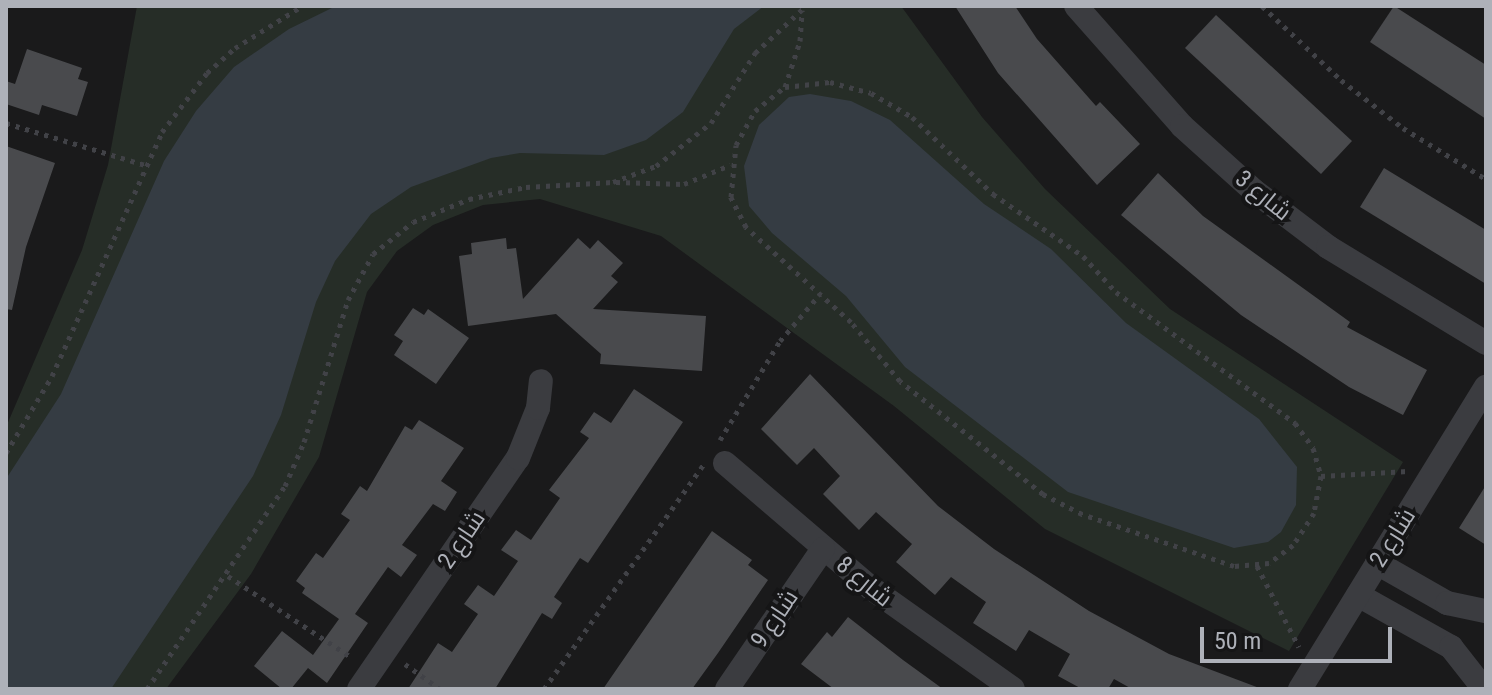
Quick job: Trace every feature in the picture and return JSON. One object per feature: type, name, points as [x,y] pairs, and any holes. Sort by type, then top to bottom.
[{"type":"street","name":"شارع 3","points":[[1076,6],[1182,126],[1253,190],[1328,247],[1486,343]]},
{"type":"street","name":"شارع 2","points":[[372,670],[518,458],[530,434],[541,381]]},
{"type":"street","name":"شارع 2","points":[[1306,680],[1486,387]]},
{"type":"street","name":"شارع 8","points":[[725,463],[823,549],[920,627],[1013,689]]},
{"type":"street","name":"شارع 9","points":[[727,689],[823,549]]},
{"type":"street","points":[[1382,556],[1456,591],[1480,610],[1451,647]]},
{"type":"street","points":[[1358,595],[1451,647],[1484,689]]},
{"type":"path","points":[[1262,6],[1341,80],[1403,128],[1486,179]]},
{"type":"path","points":[[6,453],[52,376],[145,165],[169,122],[207,73],[264,26],[298,7]]},
{"type":"path","points":[[785,87],[800,41],[804,8]]},
{"type":"path","points":[[613,182],[656,166],[695,140],[755,53],[804,8]]},
{"type":"path","points":[[830,82],[851,86],[912,117],[993,194],[1083,256],[1116,292],[1295,423],[1313,448],[1321,476],[1320,494],[1305,529],[1279,557],[1257,566],[1234,566],[1082,514],[1043,494],[976,436],[919,400],[820,294],[746,227],[731,197],[731,165],[755,111],[785,87],[830,82]]},
{"type":"path","points":[[6,123],[145,165]]},
{"type":"path","points":[[147,689],[228,576],[295,464],[348,300],[373,254],[413,222],[483,195],[613,182],[684,184],[731,165]]},
{"type":"path","points":[[544,689],[712,451],[780,341],[820,294]]},
{"type":"path","points":[[1321,476],[1435,470]]},
{"type":"path","points":[[1257,566],[1306,680]]},
{"type":"path","points":[[228,576],[372,670],[440,689]]},
{"type":"shaded area","points":[[137,6],[901,6],[982,117],[1045,189],[1170,309],[1403,462],[1289,651],[1045,529],[894,406],[661,236],[540,199],[483,205],[433,225],[397,251],[367,292],[319,457],[251,574],[166,689],[6,689],[6,427],[82,250],[108,165]]},
{"type":"shaded area","points":[[336,6],[764,6],[734,29],[683,112],[646,140],[604,155],[520,153],[491,158],[411,187],[371,214],[335,261],[316,302],[281,415],[253,476],[111,689],[6,689],[6,479],[61,394],[164,161],[196,111],[234,67],[289,29]]},
{"type":"shaded area","points":[[810,94],[851,101],[890,120],[984,204],[1051,249],[1126,323],[1259,419],[1297,467],[1296,505],[1281,532],[1268,542],[1234,548],[1068,492],[905,367],[846,296],[772,233],[749,206],[744,166],[759,125],[789,97]]},
{"type":"building","points":[[955,6],[1015,6],[1037,39],[1096,106],[1100,102],[1140,144],[1097,185],[998,73]]},
{"type":"building","points":[[1394,6],[1486,65],[1486,119],[1370,42]]},
{"type":"building","points":[[1216,15],[1352,141],[1321,174],[1185,48]]},
{"type":"building","points":[[27,49],[82,68],[78,79],[88,82],[77,116],[42,105],[39,115],[6,104],[6,81],[15,84]]},
{"type":"building","points":[[6,146],[55,163],[26,247],[12,310],[6,309]]},
{"type":"building","points":[[1384,168],[1486,230],[1486,284],[1360,207]]},
{"type":"building","points":[[1158,173],[1203,216],[1350,322],[1347,327],[1427,370],[1403,415],[1349,387],[1241,315],[1121,215]]},
{"type":"building","points":[[506,238],[507,249],[516,248],[523,299],[578,238],[590,249],[598,240],[623,263],[611,276],[618,282],[593,309],[706,316],[702,371],[600,364],[601,354],[556,314],[468,326],[459,256],[472,254],[471,243]]},
{"type":"building","points":[[413,308],[424,315],[428,309],[469,338],[436,384],[394,355],[403,341],[394,335]]},
{"type":"building","points":[[810,374],[938,506],[994,549],[1089,611],[1169,654],[1262,689],[1132,689],[1114,679],[1108,689],[1082,689],[1058,676],[1070,654],[1029,630],[1016,651],[973,623],[986,602],[951,577],[935,595],[896,562],[912,544],[876,512],[859,530],[823,494],[840,476],[814,448],[797,465],[761,429]]},
{"type":"building","points":[[634,389],[683,422],[588,563],[580,558],[554,597],[562,603],[552,619],[542,613],[495,689],[408,689],[438,643],[452,652],[478,614],[464,604],[478,585],[494,596],[518,561],[501,550],[516,530],[531,540],[560,498],[549,490],[589,438],[580,432],[594,412],[611,423]]},
{"type":"building","points":[[419,420],[464,448],[441,481],[457,492],[445,511],[433,504],[402,545],[417,555],[401,577],[388,567],[355,614],[368,623],[327,683],[308,668],[291,689],[282,689],[254,666],[282,631],[313,655],[339,619],[302,593],[305,588],[296,581],[316,553],[323,558],[350,520],[341,514],[360,486],[367,491],[405,426],[412,430]]},
{"type":"building","points":[[1486,485],[1486,545],[1459,528]]},
{"type":"building","points":[[712,531],[752,560],[748,565],[768,580],[718,653],[692,689],[603,689]]},
{"type":"building","points":[[848,617],[943,689],[834,689],[801,664],[827,632],[832,637]]}]
